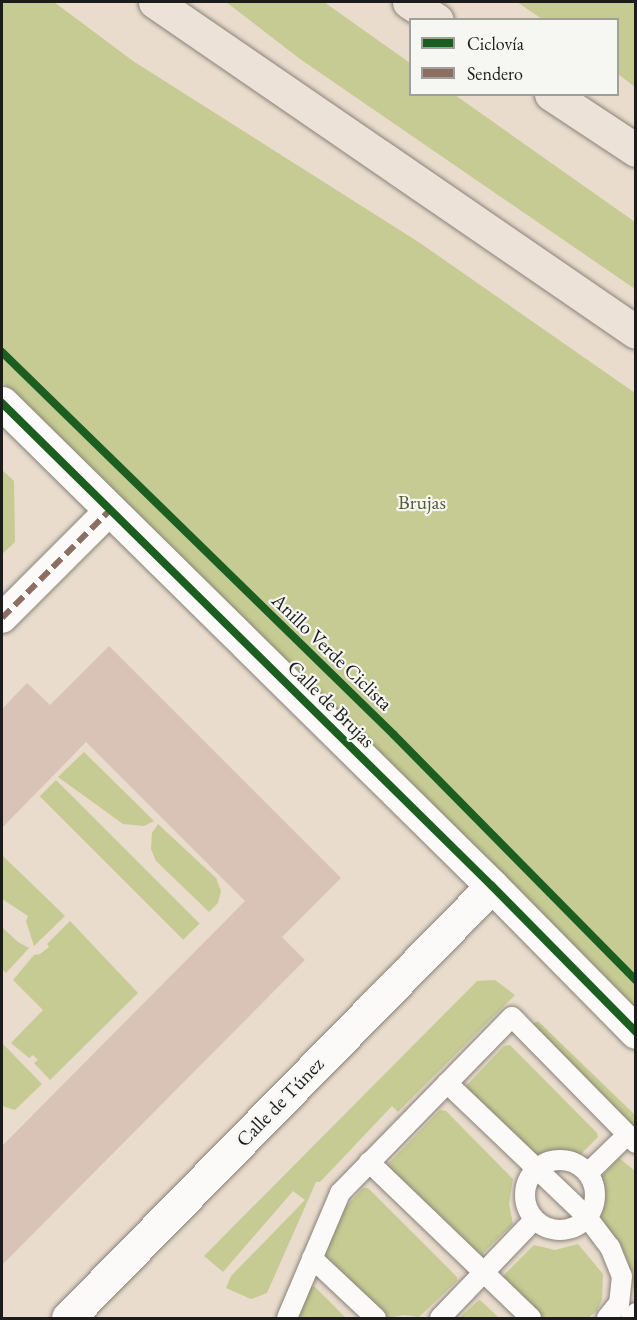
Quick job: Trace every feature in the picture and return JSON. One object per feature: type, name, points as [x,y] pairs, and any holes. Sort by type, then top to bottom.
[{"type":"highway","points":[[155,2],[636,332]]},
{"type":"highway","points":[[409,2],[434,18]]},
{"type":"highway","points":[[554,96],[636,150]]},
{"type":"street","name":"Calle de Brujas","points":[[2,403],[492,886],[636,1032]]},
{"type":"street","points":[[2,618],[110,510]]},
{"type":"street","name":"Calle de Túnez","points":[[68,1318],[492,886]]},
{"type":"lane","points":[[287,1318],[339,1193],[512,1017],[631,1139],[588,1173]]},
{"type":"lane","points":[[447,1083],[587,1217],[610,1247],[622,1276],[619,1303],[607,1318]]},
{"type":"lane","points":[[558,1160],[579,1165],[588,1173],[595,1195],[593,1207],[578,1225],[556,1230],[544,1227],[534,1220],[527,1210],[524,1199],[525,1187],[536,1168],[558,1160]]},
{"type":"lane","points":[[369,1162],[531,1318]]},
{"type":"lane","points":[[440,1318],[534,1220]]},
{"type":"lane","points":[[312,1258],[376,1318]]},
{"type":"lane","points":[[631,1318],[636,1313]]},
{"type":"green space","name":"Brujas","points":[[2,2],[54,2],[133,61],[420,243],[635,393],[635,1013],[2,382]]},
{"type":"green space","points":[[226,2],[324,2],[409,62],[409,96],[456,96],[635,222],[635,289],[300,59]]},
{"type":"green space","points":[[517,2],[635,2],[635,87],[619,75],[619,18],[541,18]]},
{"type":"green space","points":[[2,470],[14,481],[15,542],[2,554]]},
{"type":"green space","points":[[84,752],[154,821],[144,826],[123,824],[58,777]]},
{"type":"green space","points":[[56,780],[200,924],[183,940],[40,796]]},
{"type":"green space","points":[[158,824],[216,878],[221,891],[218,903],[209,912],[156,861],[151,849],[152,833]]},
{"type":"green space","points":[[2,855],[65,916],[34,946],[26,921],[28,916],[2,899]]},
{"type":"green space","points":[[70,921],[138,993],[50,1080],[34,1063],[38,1060],[33,1055],[29,1058],[11,1043],[43,1010],[13,980],[34,955],[40,954],[49,947],[47,944]]},
{"type":"green space","points":[[2,927],[18,942],[29,948],[6,973],[2,969]]},
{"type":"green space","points":[[495,980],[515,995],[398,1112],[392,1106],[320,1182],[316,1182],[267,1293],[251,1299],[226,1288],[231,1276],[305,1200],[293,1191],[223,1272],[204,1256],[477,981]]},
{"type":"green space","points":[[538,1021],[635,1115],[635,1129],[530,1026]]},
{"type":"green space","points":[[3,1044],[42,1084],[15,1110],[2,1106]]},
{"type":"green space","points":[[510,1045],[597,1133],[598,1137],[578,1157],[550,1152],[533,1157],[464,1088],[504,1046]]},
{"type":"green space","points":[[440,1110],[446,1111],[513,1179],[509,1204],[513,1224],[481,1255],[387,1165]]},
{"type":"green space","points":[[619,1158],[635,1171],[634,1292],[629,1265],[620,1244],[598,1224],[599,1179]]},
{"type":"green space","points":[[363,1188],[368,1188],[457,1277],[457,1281],[419,1317],[404,1315],[388,1318],[309,1247]]},
{"type":"green space","points":[[578,1244],[603,1274],[602,1300],[597,1311],[588,1318],[542,1318],[501,1278],[534,1245],[555,1250]]},
{"type":"green space","points":[[309,1286],[315,1287],[346,1318],[294,1318]]},
{"type":"green space","points":[[479,1300],[499,1318],[459,1318]]},
{"type":"building","points":[[109,646],[341,878],[282,937],[305,960],[2,1265],[2,1146],[245,901],[86,742],[2,828],[2,709],[27,683],[50,705]]},
{"type":"marked path","points":[[2,618],[110,510]]},
{"type":"cycle path","name":"Anillo Verde Ciclista","points":[[2,352],[394,735],[636,980]]},
{"type":"cycle path","points":[[2,403],[492,886],[636,1032]]}]
